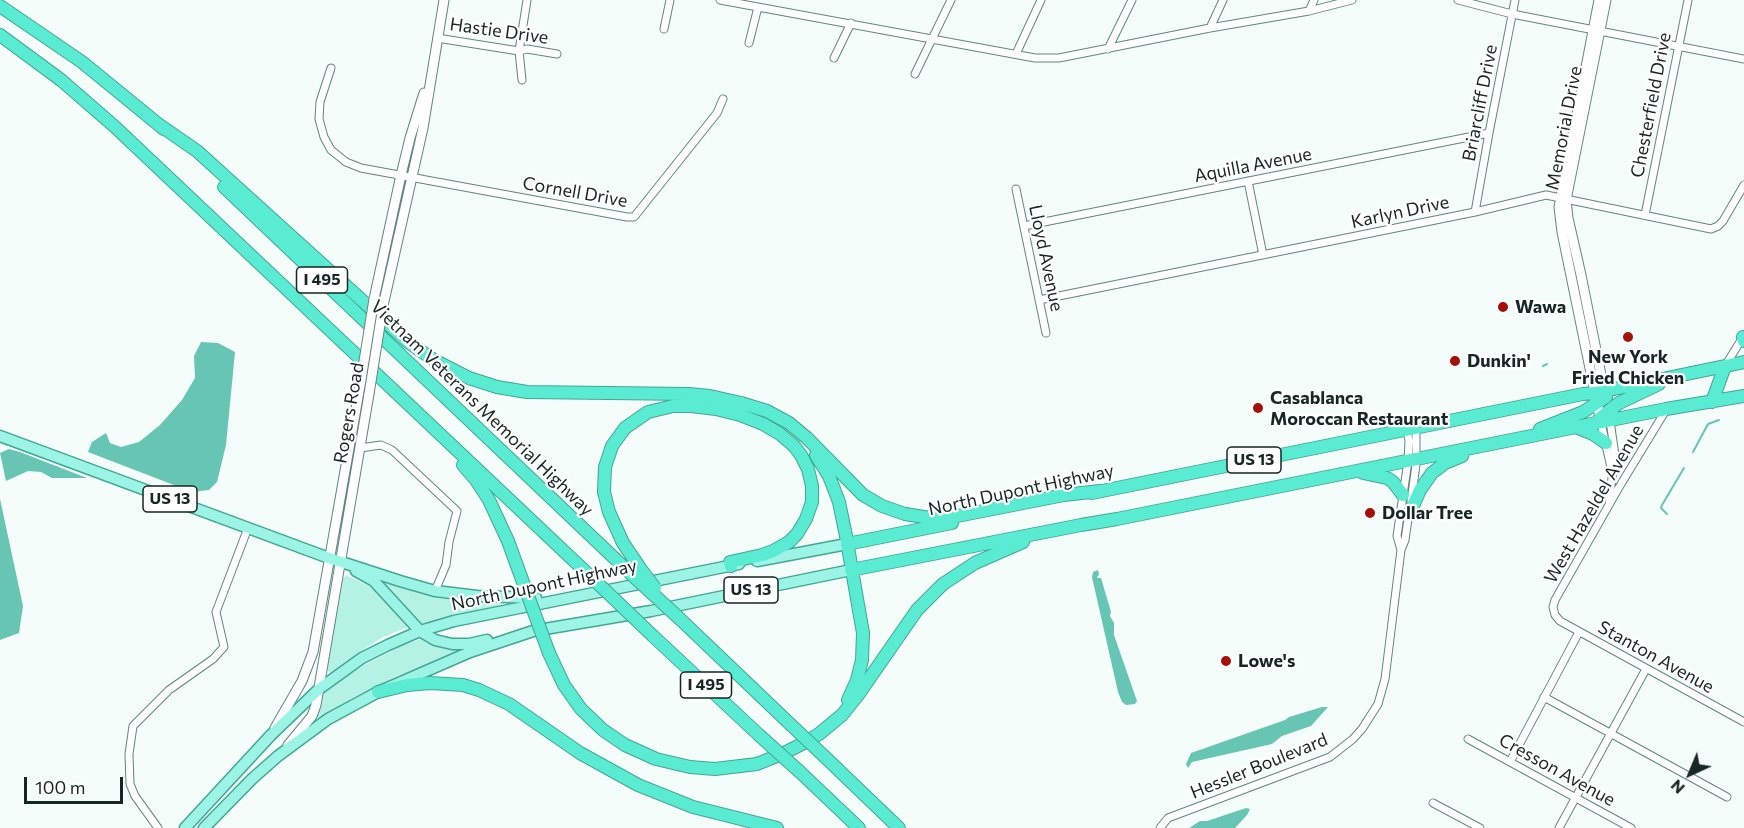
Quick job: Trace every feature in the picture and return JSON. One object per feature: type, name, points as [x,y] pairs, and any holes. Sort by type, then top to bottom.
[{"type":"highway","name":"Vietnam Veterans Memorial Highway","points":[[0,6],[82,62],[158,124],[636,572]]},
{"type":"highway","name":"I 495","points":[[0,35],[54,75],[114,126],[859,828]]},
{"type":"highway","points":[[158,124],[197,151],[404,338],[426,355],[478,381],[517,391],[549,393],[689,394],[730,400],[759,409],[794,427],[863,495],[882,506],[905,514],[947,518],[1064,495],[1101,491]]},
{"type":"highway","name":"North Dupont Highway","points":[[848,544],[1583,394],[1600,396],[1744,362]]},
{"type":"highway","points":[[1712,402],[1725,366]]},
{"type":"highway","points":[[1605,418],[1619,403],[1671,378]]},
{"type":"highway","points":[[1505,442],[1583,412],[1600,396]]},
{"type":"highway","name":"US 13","points":[[851,570],[1578,428],[1605,418],[1744,396]]},
{"type":"highway","points":[[403,400],[481,486],[498,518],[549,653],[568,691],[591,719],[610,735],[625,745],[665,762],[708,769],[732,768],[757,764],[796,747],[842,715],[917,610],[949,579],[975,563],[1010,547],[1117,519]]},
{"type":"highway","points":[[636,572],[612,520],[604,492],[605,467],[612,446],[625,428],[648,412],[673,406],[699,406],[716,409],[763,424],[789,441],[801,455],[808,469],[812,497],[808,513],[800,529],[789,542],[778,549],[730,562],[731,566]]},
{"type":"highway","points":[[759,409],[792,430],[822,464],[837,496],[848,544],[863,633],[862,660],[850,696],[842,710],[825,729]]},
{"type":"highway","points":[[1578,428],[1606,443]]},
{"type":"highway","points":[[1409,515],[1420,490],[1432,473],[1445,463],[1482,447]]},
{"type":"highway","points":[[1356,471],[1387,478],[1403,495]]},
{"type":"highway","name":"I 495","points":[[636,572],[680,619],[899,828]]},
{"type":"highway","points":[[378,692],[430,683],[463,685],[479,690],[509,704],[580,753],[638,785],[699,809],[777,828]]},
{"type":"main road","name":"US 13","points":[[0,436],[329,558],[435,591],[477,596],[560,599]]},
{"type":"main road","name":"North Dupont Highway","points":[[186,828],[271,735],[319,689],[362,658],[420,631],[454,621],[560,599],[848,544]]},
{"type":"main road","name":"US 13","points":[[341,561],[374,581],[420,631],[435,640],[452,644],[469,644],[651,611],[851,570]]},
{"type":"main road","points":[[204,828],[278,756],[328,720],[378,692],[470,652],[533,631]]},
{"type":"street","name":"Rogers Road","points":[[278,756],[312,716],[319,689],[383,306],[423,128],[444,0]]},
{"type":"street","points":[[522,80],[519,51],[527,0]]},
{"type":"street","points":[[664,30],[670,0]]},
{"type":"street","points":[[720,0],[1035,58],[1059,58],[1352,0]]},
{"type":"street","points":[[915,74],[951,0]]},
{"type":"street","points":[[1016,54],[1041,0]]},
{"type":"street","points":[[1108,49],[1132,0]]},
{"type":"street","points":[[1210,28],[1223,0]]},
{"type":"street","points":[[1309,10],[1314,0]]},
{"type":"street","points":[[1458,0],[1512,14],[1744,59]]},
{"type":"street","name":"Briarcliff Drive","points":[[1475,212],[1515,0]]},
{"type":"street","name":"Memorial Drive","points":[[1599,0],[1596,29],[1563,199],[1581,275],[1600,396],[1615,455],[1607,510]]},
{"type":"street","name":"Memorial Drive","points":[[1596,29],[1606,0]]},
{"type":"street","name":"Chesterfield Drive","points":[[1645,215],[1688,0]]},
{"type":"street","points":[[749,43],[758,7]]},
{"type":"street","points":[[834,58],[851,23]]},
{"type":"street","name":"Hastie Drive","points":[[437,38],[519,51],[527,49],[557,54]]},
{"type":"street","name":"Rogers Road","points":[[271,735],[302,681],[313,652],[374,298],[400,175],[432,65]]},
{"type":"street","name":"Cornell Drive","points":[[331,68],[320,102],[319,119],[324,137],[331,150],[346,162],[361,168],[627,217],[634,217],[717,113],[723,99]]},
{"type":"street","name":"Aquilla Avenue","points":[[1024,226],[1489,133]]},
{"type":"street","points":[[1248,181],[1263,255]]},
{"type":"street","name":"Karlyn Drive","points":[[1039,300],[1475,212],[1546,195],[1711,229],[1723,221],[1744,185]]},
{"type":"street","name":"Lloyd Avenue","points":[[1016,189],[1046,333]]},
{"type":"street","points":[[1725,366],[1744,338]]},
{"type":"street","name":"West Hazeldel Avenue","points":[[1555,615],[1553,607],[1555,600],[1666,410]]},
{"type":"street","name":"Memorial Drive","points":[[1605,418],[1606,443],[1612,475]]},
{"type":"street","name":"Hessler Boulevard","points":[[1160,828],[1168,818],[1330,758],[1362,729],[1378,704],[1385,679],[1401,550],[1409,515],[1412,429]]},
{"type":"street","points":[[360,448],[381,445],[392,450],[457,511],[446,566],[435,591]]},
{"type":"street","name":"Hessler Boulevard","points":[[1401,550],[1397,536],[1403,495],[1412,460]]},
{"type":"street","points":[[158,828],[135,796],[130,784],[129,763],[133,726],[169,690],[213,659],[224,647],[216,612],[248,528]]},
{"type":"street","name":"Stanton Avenue","points":[[1555,615],[1560,621],[1744,722]]},
{"type":"street","points":[[1510,762],[1580,632]]},
{"type":"street","points":[[1559,828],[1646,669]]},
{"type":"street","points":[[1544,697],[1727,797]]},
{"type":"street","name":"Cresson Avenue","points":[[1468,739],[1631,828]]},
{"type":"street","points":[[1433,803],[1480,828]]},
{"type":"shaded area","points":[[201,342],[218,343],[235,352],[226,445],[217,482],[209,490],[192,492],[88,452],[92,442],[106,433],[110,443],[121,447],[139,442],[160,425],[182,400],[195,378],[194,356]]},
{"type":"shaded area","points":[[9,449],[87,478],[52,478],[41,472],[28,471],[6,481],[0,453]]},
{"type":"shaded area","points":[[0,499],[23,606],[19,633],[0,640]]},
{"type":"shaded area","points":[[1098,570],[1097,578],[1101,578],[1111,612],[1110,616],[1114,623],[1114,635],[1137,701],[1135,704],[1126,705],[1122,702],[1118,692],[1092,577],[1093,572]]},
{"type":"shaded area","points":[[346,575],[377,592],[408,627],[383,637],[331,673],[327,666],[343,579]]},
{"type":"shaded area","points":[[383,580],[437,598],[503,605],[420,623],[381,583]]},
{"type":"shaded area","points":[[423,638],[461,649],[460,652],[397,676],[354,697],[317,719],[323,693],[336,683],[401,646]]},
{"type":"shaded area","points":[[1322,707],[1328,707],[1311,726],[1282,736],[1272,744],[1192,762],[1188,768],[1186,764],[1191,753]]},
{"type":"shaded area","points":[[1246,808],[1250,809],[1247,815],[1235,828],[1189,828],[1200,821],[1207,821]]},
{"type":"waterway","points":[[1543,366],[1547,364]]},
{"type":"waterway","points":[[1693,452],[1708,424],[1719,420]]},
{"type":"waterway","points":[[1667,514],[1661,508],[1662,505],[1684,468]]},
{"type":"place","name":"Wawa","points":[[1503,307]]},
{"type":"place","name":"New York Fried Chicken","points":[[1628,337]]},
{"type":"place","name":"Dunkin'","points":[[1455,361]]},
{"type":"place","name":"Casablanca Moroccan Restaurant","points":[[1258,408]]},
{"type":"place","name":"Dollar Tree","points":[[1370,513]]},
{"type":"place","name":"Lowe's","points":[[1226,661]]}]
